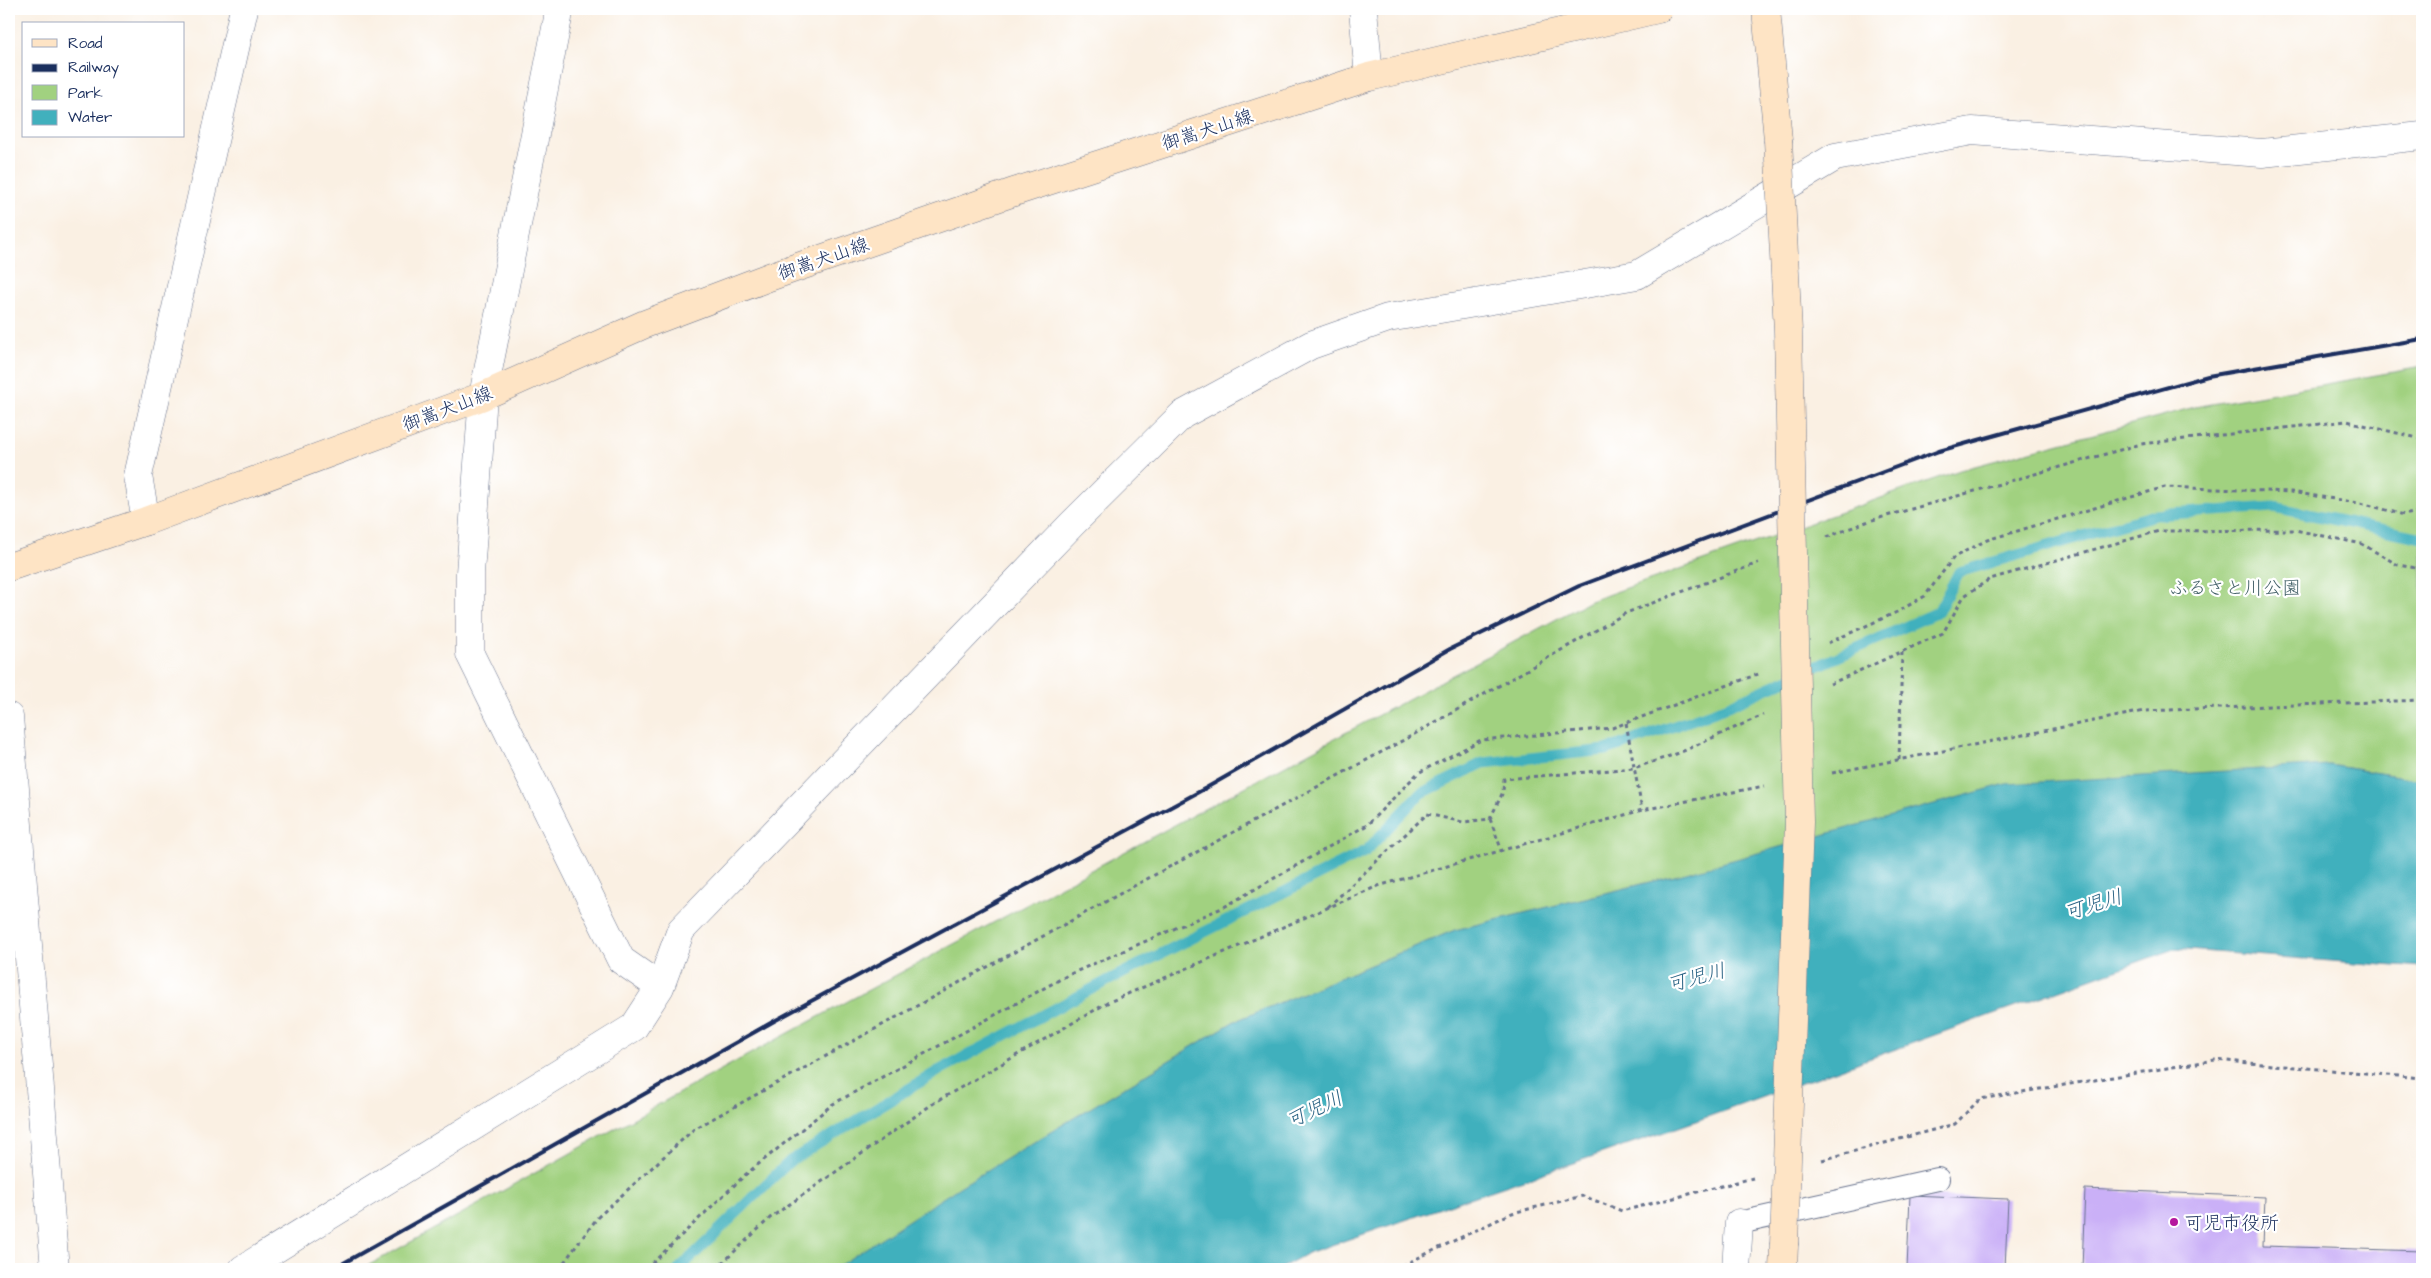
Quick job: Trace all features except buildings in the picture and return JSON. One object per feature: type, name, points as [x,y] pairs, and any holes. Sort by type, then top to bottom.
[{"type":"main road","name":"御嵩犬山線","points":[[9,567],[146,521],[483,396],[645,324],[769,277],[1014,192],[1370,77],[1658,9]]},
{"type":"main road","points":[[1766,9],[1778,140],[1788,341],[1799,822],[1784,1257]]},
{"type":"street","points":[[146,521],[138,476],[244,9]]},
{"type":"street","points":[[558,9],[545,95],[483,396],[470,573],[470,654],[621,960],[660,987]]},
{"type":"street","points":[[1363,9],[1370,77]]},
{"type":"street","points":[[243,1269],[634,1027],[660,987],[681,930],[1072,524],[1182,415],[1311,345],[1388,318],[1637,275],[1835,157],[1972,131],[2262,154],[2422,136]]},
{"type":"street","points":[[9,718],[54,1269]]},
{"type":"street","points":[[1736,1269],[1739,1223]]},
{"type":"lane","points":[[1739,1223],[1938,1179]]},
{"type":"path","points":[[1822,539],[1868,521],[2140,444],[2347,421],[2422,438]]},
{"type":"path","points":[[1825,644],[1897,612],[1925,596],[1954,557],[1987,540],[2165,487],[2291,492],[2365,504],[2404,515],[2422,511]]},
{"type":"path","points":[[1821,688],[1943,633],[1964,596],[1990,579],[2159,531],[2295,530],[2362,544],[2398,565],[2422,569]]},
{"type":"path","points":[[559,1269],[598,1217],[694,1130],[1142,881],[1412,735],[1626,613],[1766,560]]},
{"type":"path","points":[[1899,760],[1902,652]]},
{"type":"path","points":[[646,1269],[745,1175],[833,1104],[1068,975],[1224,907],[1367,824],[1418,773],[1481,740],[1612,728],[1762,673]]},
{"type":"path","points":[[1823,775],[2144,712],[2421,700],[2422,673]]},
{"type":"path","points":[[1502,851],[1490,819],[1503,792],[1504,779],[1634,768],[1679,753],[1768,712]]},
{"type":"path","points":[[1626,724],[1642,810]]},
{"type":"path","points":[[716,1269],[770,1218],[934,1103],[1109,1002],[1378,886],[1642,810],[1766,786]]},
{"type":"path","points":[[1326,908],[1426,814],[1463,822],[1490,819]]},
{"type":"path","points":[[1817,1161],[1955,1124],[1980,1099],[2215,1060],[2422,1078]]},
{"type":"path","points":[[1395,1269],[1512,1213],[1584,1196],[1622,1211],[1754,1178]]},
{"type":"green space","name":"ふるさと川公園","points":[[2422,367],[2422,780],[2329,765],[1679,875],[1455,930],[1233,1022],[983,1173],[835,1269],[362,1269],[735,1062],[1590,601],[1960,470],[2195,407]]},
{"type":"water","name":"可児川","points":[[2329,765],[2422,780],[2422,968],[2174,949],[1682,1126],[1308,1253],[1279,1269],[834,1269],[961,1186],[1233,1022],[1455,930],[1679,875],[2006,784]]},
{"type":"waterway","points":[[679,1269],[790,1161],[940,1070],[1105,982],[1366,851],[1420,794],[1483,763],[1606,750],[1717,711],[1938,612],[1959,572],[2155,515],[2274,507],[2422,538]]},
{"type":"railway","points":[[333,1269],[776,1020],[1206,788],[1450,649],[1579,586],[1939,451],[2208,376],[2422,339]]},
{"type":"place","name":"可児市役所","points":[[2174,1222]]}]
